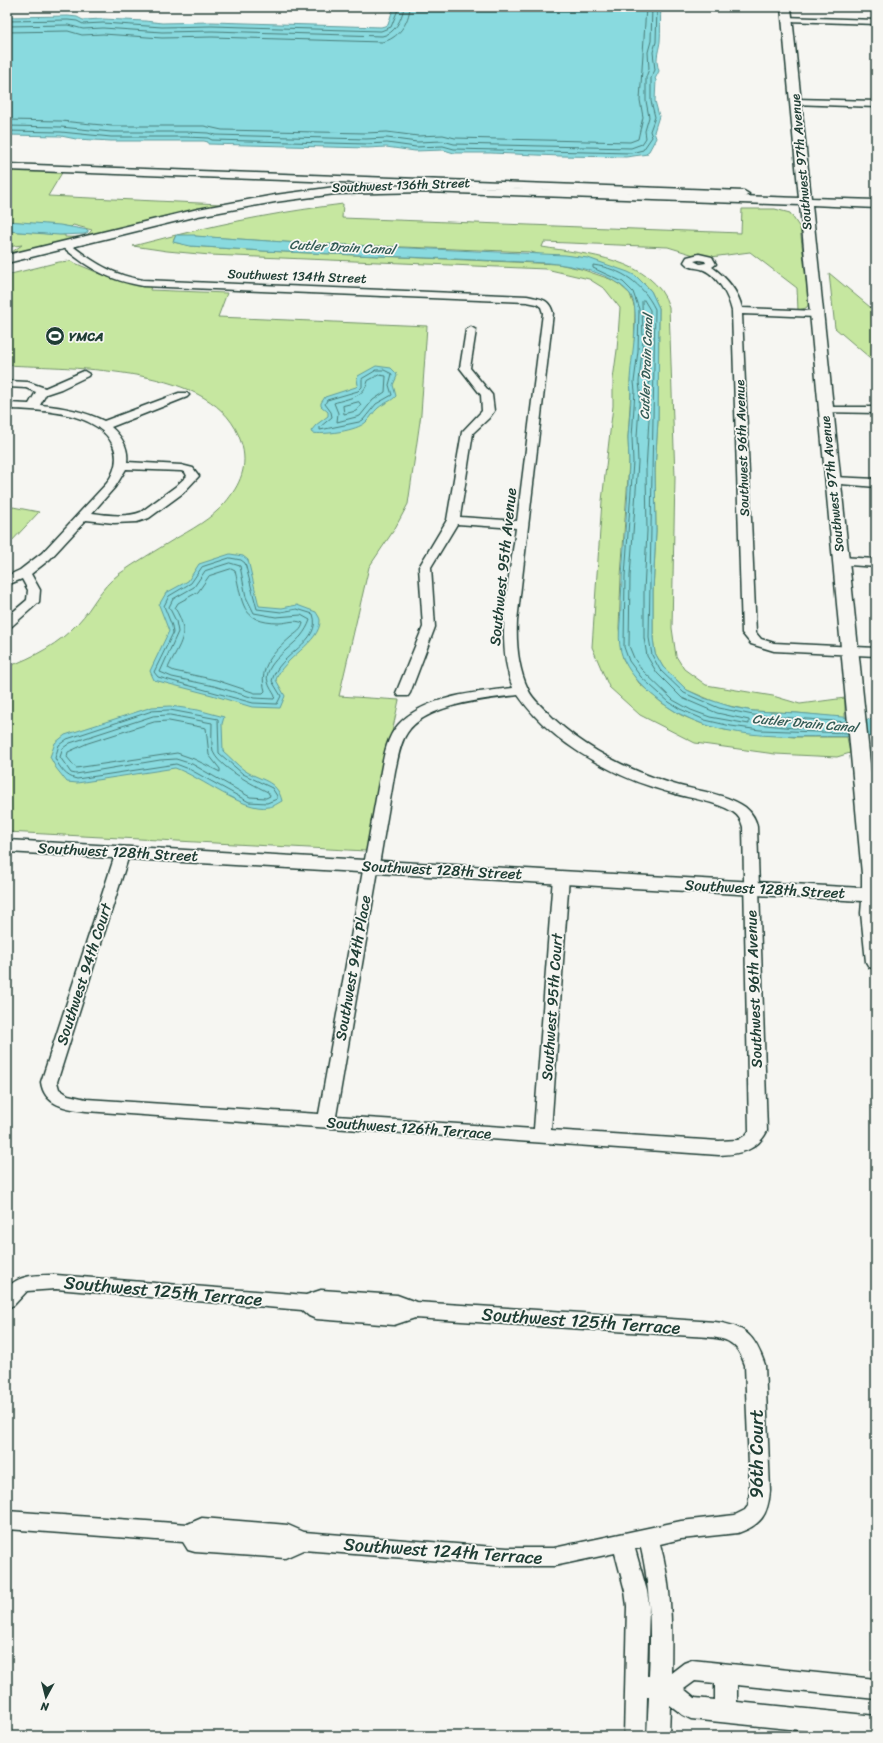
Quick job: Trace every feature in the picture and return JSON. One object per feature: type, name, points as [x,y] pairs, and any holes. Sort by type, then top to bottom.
[{"type":"street","name":"Southwest 97th Avenue","points":[[786,7],[796,102],[804,203],[874,895],[872,913],[876,962]]},
{"type":"street","points":[[787,20],[876,22]]},
{"type":"street","points":[[796,102],[876,104]]},
{"type":"street","name":"Southwest 136th Street","points":[[7,167],[744,194]]},
{"type":"street","name":"Southwest 136th Street","points":[[7,259],[203,212],[271,199],[314,193],[359,190],[429,189],[711,199],[788,200],[804,203],[876,204]]},
{"type":"street","name":"Southwest 136th Street","points":[[241,216],[314,203],[371,198],[430,196],[753,206],[787,206],[804,203]]},
{"type":"street","name":"Southwest 134th Street","points":[[66,245],[95,268],[106,274],[143,283],[537,301]]},
{"type":"street","points":[[63,258],[93,251]]},
{"type":"street","name":"Southwest 96th Avenue","points":[[706,266],[722,280],[730,290],[736,303],[737,311],[748,628],[752,639],[774,647],[850,650]]},
{"type":"street","name":"Southwest 95th Avenue","points":[[537,301],[546,306],[548,314],[534,422],[509,645],[521,691],[546,720],[580,748],[597,759],[622,771],[649,781],[734,807]]},
{"type":"street","points":[[737,311],[816,314]]},
{"type":"street","points":[[403,693],[430,627],[424,574],[425,567],[454,520],[468,432],[485,416],[488,411],[486,395],[465,368],[470,330]]},
{"type":"street","points":[[33,407],[42,392],[57,387],[84,374]]},
{"type":"street","points":[[7,384],[34,386],[39,388],[42,392]]},
{"type":"street","points":[[102,426],[183,395]]},
{"type":"street","points":[[7,406],[33,407],[64,411],[89,419],[112,433],[122,452],[121,465],[117,476],[111,485],[46,556],[24,573],[7,581]]},
{"type":"street","points":[[825,410],[876,410]]},
{"type":"street","points":[[82,516],[114,519],[137,518],[145,515],[179,490],[193,476],[189,470],[181,468],[121,465]]},
{"type":"street","points":[[833,481],[876,483]]},
{"type":"street","points":[[454,520],[523,525]]},
{"type":"street","points":[[840,561],[876,563]]},
{"type":"street","points":[[7,623],[33,602],[35,597],[35,589],[24,573]]},
{"type":"street","points":[[850,650],[876,652]]},
{"type":"street","name":"Southwest 94th Place","points":[[326,1122],[395,741],[401,730],[418,715],[439,706],[483,696],[521,691]]},
{"type":"street","name":"Southwest 96th Avenue","points":[[734,807],[745,814],[750,822],[758,1131]]},
{"type":"street","name":"Southwest 128th Street","points":[[7,846],[874,895]]},
{"type":"street","name":"Southwest 94th Court","points":[[55,1095],[50,1087],[50,1082],[123,852]]},
{"type":"street","name":"Southwest 95th Court","points":[[542,1137],[550,1044],[561,877]]},
{"type":"street","name":"Southwest 126th Terrace","points":[[55,1095],[64,1101],[81,1104],[542,1137],[725,1148],[749,1142],[757,1135],[758,1131]]},
{"type":"street","name":"Southwest 125th Terrace","points":[[7,1300],[20,1286],[29,1283],[56,1282],[306,1302],[316,1311],[394,1317],[414,1310],[711,1329],[730,1332],[744,1340]]},
{"type":"street","name":"96th Court","points":[[634,1540],[681,1530],[738,1524],[746,1521],[756,1511],[759,1503],[760,1491],[756,1373],[753,1355],[744,1340]]},
{"type":"street","name":"Southwest 124th Terrace","points":[[7,1520],[189,1533],[196,1543],[285,1549],[301,1542],[524,1558],[554,1558],[634,1540]]},
{"type":"street","points":[[634,1540],[638,1606],[635,1736]]},
{"type":"street","points":[[634,1540],[656,1569],[659,1598],[663,1688],[658,1736]]},
{"type":"street","points":[[663,1688],[692,1670],[876,1689]]},
{"type":"street","points":[[726,1673],[726,1712]]},
{"type":"street","points":[[636,1685],[663,1688],[691,1708],[876,1727]]},
{"type":"green space","points":[[7,169],[63,171],[48,196],[221,204],[9,254],[22,245],[7,247],[7,231],[76,237],[87,235],[92,230],[73,225],[71,227],[7,221]]},
{"type":"green space","points":[[343,204],[342,218],[741,233],[742,209],[775,209],[790,213],[800,228],[809,304],[806,308],[798,310],[797,288],[750,252],[711,257],[694,255],[668,247],[544,242],[542,247],[597,256],[616,261],[633,268],[649,278],[661,291],[669,307],[675,477],[672,628],[676,656],[684,669],[706,685],[773,696],[800,704],[845,698],[845,718],[797,713],[753,711],[720,704],[687,690],[663,667],[655,653],[653,638],[653,591],[656,531],[655,470],[658,420],[659,308],[651,291],[645,284],[531,252],[299,243],[177,235],[260,217]]},
{"type":"green space","points":[[176,235],[173,241],[174,242],[190,246],[263,251],[558,264],[581,269],[610,279],[620,285],[630,294],[635,309],[634,351],[630,382],[631,390],[628,437],[629,462],[619,628],[623,659],[639,683],[662,703],[681,715],[705,725],[725,730],[794,737],[847,737],[850,753],[837,757],[775,754],[695,743],[640,715],[609,687],[592,647],[602,501],[613,406],[613,379],[620,308],[605,289],[589,279],[546,269],[210,255],[133,246]]},
{"type":"green space","points":[[70,261],[115,280],[151,286],[150,290],[227,293],[218,317],[427,326],[421,414],[408,504],[394,530],[369,567],[339,696],[399,700],[366,851],[7,832],[7,667],[27,659],[54,644],[71,631],[84,617],[101,592],[119,574],[214,514],[225,503],[239,482],[242,475],[244,459],[241,442],[227,416],[204,398],[174,384],[140,376],[104,371],[7,365],[7,275],[59,262]]},
{"type":"green space","points":[[829,273],[876,312],[876,363],[835,328]]},
{"type":"green space","points":[[13,507],[39,512],[10,543],[7,542],[7,513]]},
{"type":"water","points":[[396,7],[661,7],[660,42],[657,59],[659,71],[655,79],[655,101],[659,116],[654,132],[656,138],[649,151],[646,153],[648,154],[626,157],[454,153],[444,150],[415,151],[386,147],[368,148],[208,144],[208,142],[204,141],[111,141],[76,139],[61,136],[7,135],[7,17],[68,16],[77,17],[83,20],[103,19],[162,23],[212,22],[381,27],[388,25],[392,12]]},
{"type":"water","points":[[7,221],[60,225],[88,230],[88,232],[85,234],[59,235],[7,231]]},
{"type":"water","name":"Cutler Drain Canal","points":[[176,235],[195,235],[299,243],[565,255],[588,258],[636,276],[651,291],[659,308],[658,420],[655,470],[656,531],[653,591],[653,638],[655,653],[663,667],[687,690],[704,698],[732,707],[753,711],[797,713],[876,720],[876,737],[776,736],[726,730],[702,724],[680,714],[664,704],[639,682],[627,666],[621,651],[619,631],[629,463],[628,437],[631,398],[630,373],[635,312],[630,294],[622,286],[603,275],[592,271],[549,263],[263,251],[190,246],[173,242]]},
{"type":"water","points":[[376,366],[391,368],[396,373],[397,376],[393,385],[396,396],[378,408],[362,425],[340,432],[312,433],[311,431],[316,425],[328,416],[328,412],[321,406],[321,403],[325,397],[356,387],[358,385],[358,376]]},
{"type":"water","points":[[230,554],[243,556],[248,560],[259,606],[282,608],[297,605],[316,612],[320,619],[319,628],[314,636],[286,665],[276,680],[285,696],[280,708],[252,707],[154,680],[150,671],[169,631],[159,605],[166,593],[188,581],[199,564]]},
{"type":"water","points":[[170,706],[198,710],[224,717],[222,724],[223,751],[244,770],[272,784],[280,794],[282,801],[274,806],[268,807],[258,807],[247,804],[222,793],[175,768],[77,783],[67,782],[56,768],[50,757],[55,743],[65,735],[152,707]]},
{"type":"place","name":"YMCA","points":[[55,336]]}]
